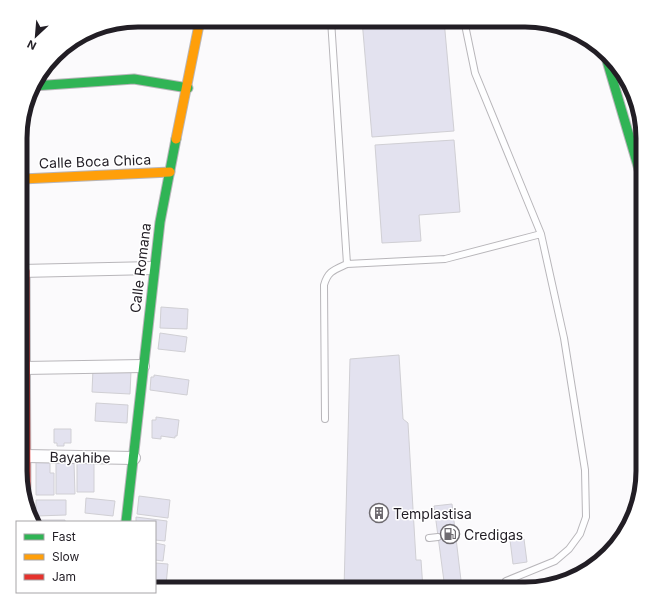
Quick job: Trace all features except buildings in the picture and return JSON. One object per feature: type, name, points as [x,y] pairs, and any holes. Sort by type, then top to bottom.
[{"type":"street","name":"Calle Romana","points":[[126,521],[153,268],[170,172],[188,88],[199,27]]},
{"type":"street","points":[[608,65],[636,159]]},
{"type":"street","points":[[40,85],[134,79],[188,88]]},
{"type":"street","name":"Calle Boca Chica","points":[[27,178],[170,172]]},
{"type":"street","points":[[27,271],[153,268]]},
{"type":"street","points":[[27,368],[143,366]]},
{"type":"street","name":"Bayahibe","points":[[27,456],[134,458]]},
{"type":"lane","points":[[331,27],[347,264]]},
{"type":"lane","points":[[465,27],[475,73],[540,234],[565,345],[585,470],[586,516],[580,534],[569,549],[555,561],[506,581]]},
{"type":"lane","points":[[325,419],[324,285],[327,276],[333,271],[347,264],[445,259],[540,234]]},
{"type":"lane","points":[[429,538],[438,537]]},
{"type":"traffic: fast","points":[[608,65],[636,159]]},
{"type":"traffic: fast","points":[[40,85],[134,79],[188,88]]},
{"type":"traffic: fast","points":[[126,521],[160,222],[176,139]]},
{"type":"traffic: slow","points":[[176,139],[199,27]]},
{"type":"traffic: slow","points":[[27,179],[170,172]]},
{"type":"place","name":"Templastisa","points":[[379,513]]},
{"type":"place","name":"Credigas","points":[[450,534]]}]
